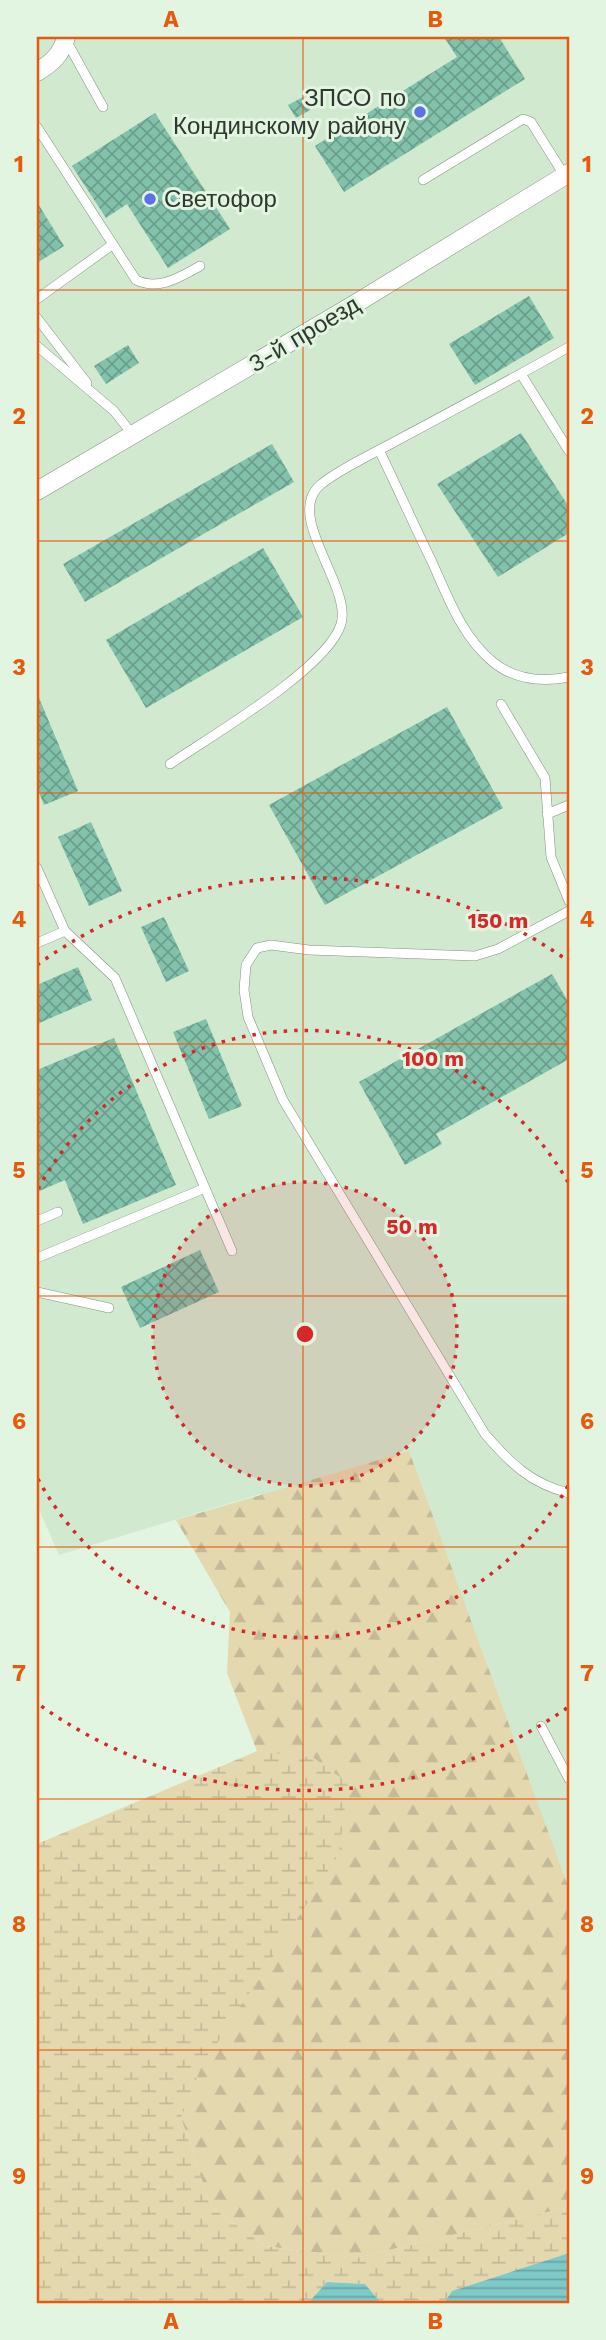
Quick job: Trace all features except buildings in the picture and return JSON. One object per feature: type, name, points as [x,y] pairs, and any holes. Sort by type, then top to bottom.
[{"type":"street","points":[[37,72],[52,62],[66,38]]},
{"type":"street","name":"3-й проезд","points":[[37,491],[568,177]]},
{"type":"lane","points":[[66,38],[103,107]]},
{"type":"lane","points":[[423,180],[523,119],[531,121],[568,177]]},
{"type":"lane","points":[[37,127],[130,275],[146,285],[173,281],[200,266]]},
{"type":"lane","points":[[37,299],[112,245]]},
{"type":"lane","points":[[37,318],[94,394]]},
{"type":"lane","points":[[37,346],[55,365],[114,411],[133,435]]},
{"type":"lane","points":[[170,764],[302,673],[329,648],[342,622],[339,597],[312,526],[309,509],[317,488],[379,450],[569,347]]},
{"type":"lane","points":[[522,374],[569,451]]},
{"type":"lane","points":[[379,450],[460,623],[479,650],[495,664],[518,676],[548,681],[569,677]]},
{"type":"lane","points":[[501,704],[545,778],[551,857],[569,901]]},
{"type":"lane","points":[[547,814],[569,805]]},
{"type":"lane","points":[[37,868],[65,931],[115,978],[232,1251]]},
{"type":"lane","points":[[569,911],[498,949],[475,956],[309,950],[271,944],[257,948],[246,965],[244,990],[248,1017],[283,1100],[485,1434],[513,1466],[545,1487],[569,1493]]},
{"type":"lane","points":[[37,943],[65,931]]},
{"type":"lane","points":[[37,1258],[205,1188]]},
{"type":"lane","points":[[37,1221],[58,1212]]},
{"type":"lane","points":[[37,1292],[109,1308]]},
{"type":"lane","points":[[541,1727],[569,1779]]},
{"type":"shaded area","points":[[37,37],[569,37],[569,1892],[260,1494],[59,1555],[37,1505]]},
{"type":"green space","points":[[409,1451],[569,1889],[569,2207],[356,2258],[265,2246],[211,2207],[181,2118],[318,1761],[257,1751],[227,1673],[230,1612],[176,1520]]},
{"type":"green space","points":[[257,1751],[314,1758],[348,1783],[339,1854],[200,2070],[181,2118],[211,2207],[265,2246],[356,2258],[569,2207],[569,2253],[452,2291],[444,2303],[381,2303],[365,2284],[327,2282],[308,2303],[37,2303],[37,1844]]},
{"type":"water","points":[[569,2253],[569,2303],[444,2303],[452,2291]]},
{"type":"water","points":[[327,2282],[365,2284],[381,2303],[308,2303]]},
{"type":"place","name":"ЗПСО по Кондинскому району","points":[[420,112]]},
{"type":"place","name":"Светофор","points":[[150,199]]}]
